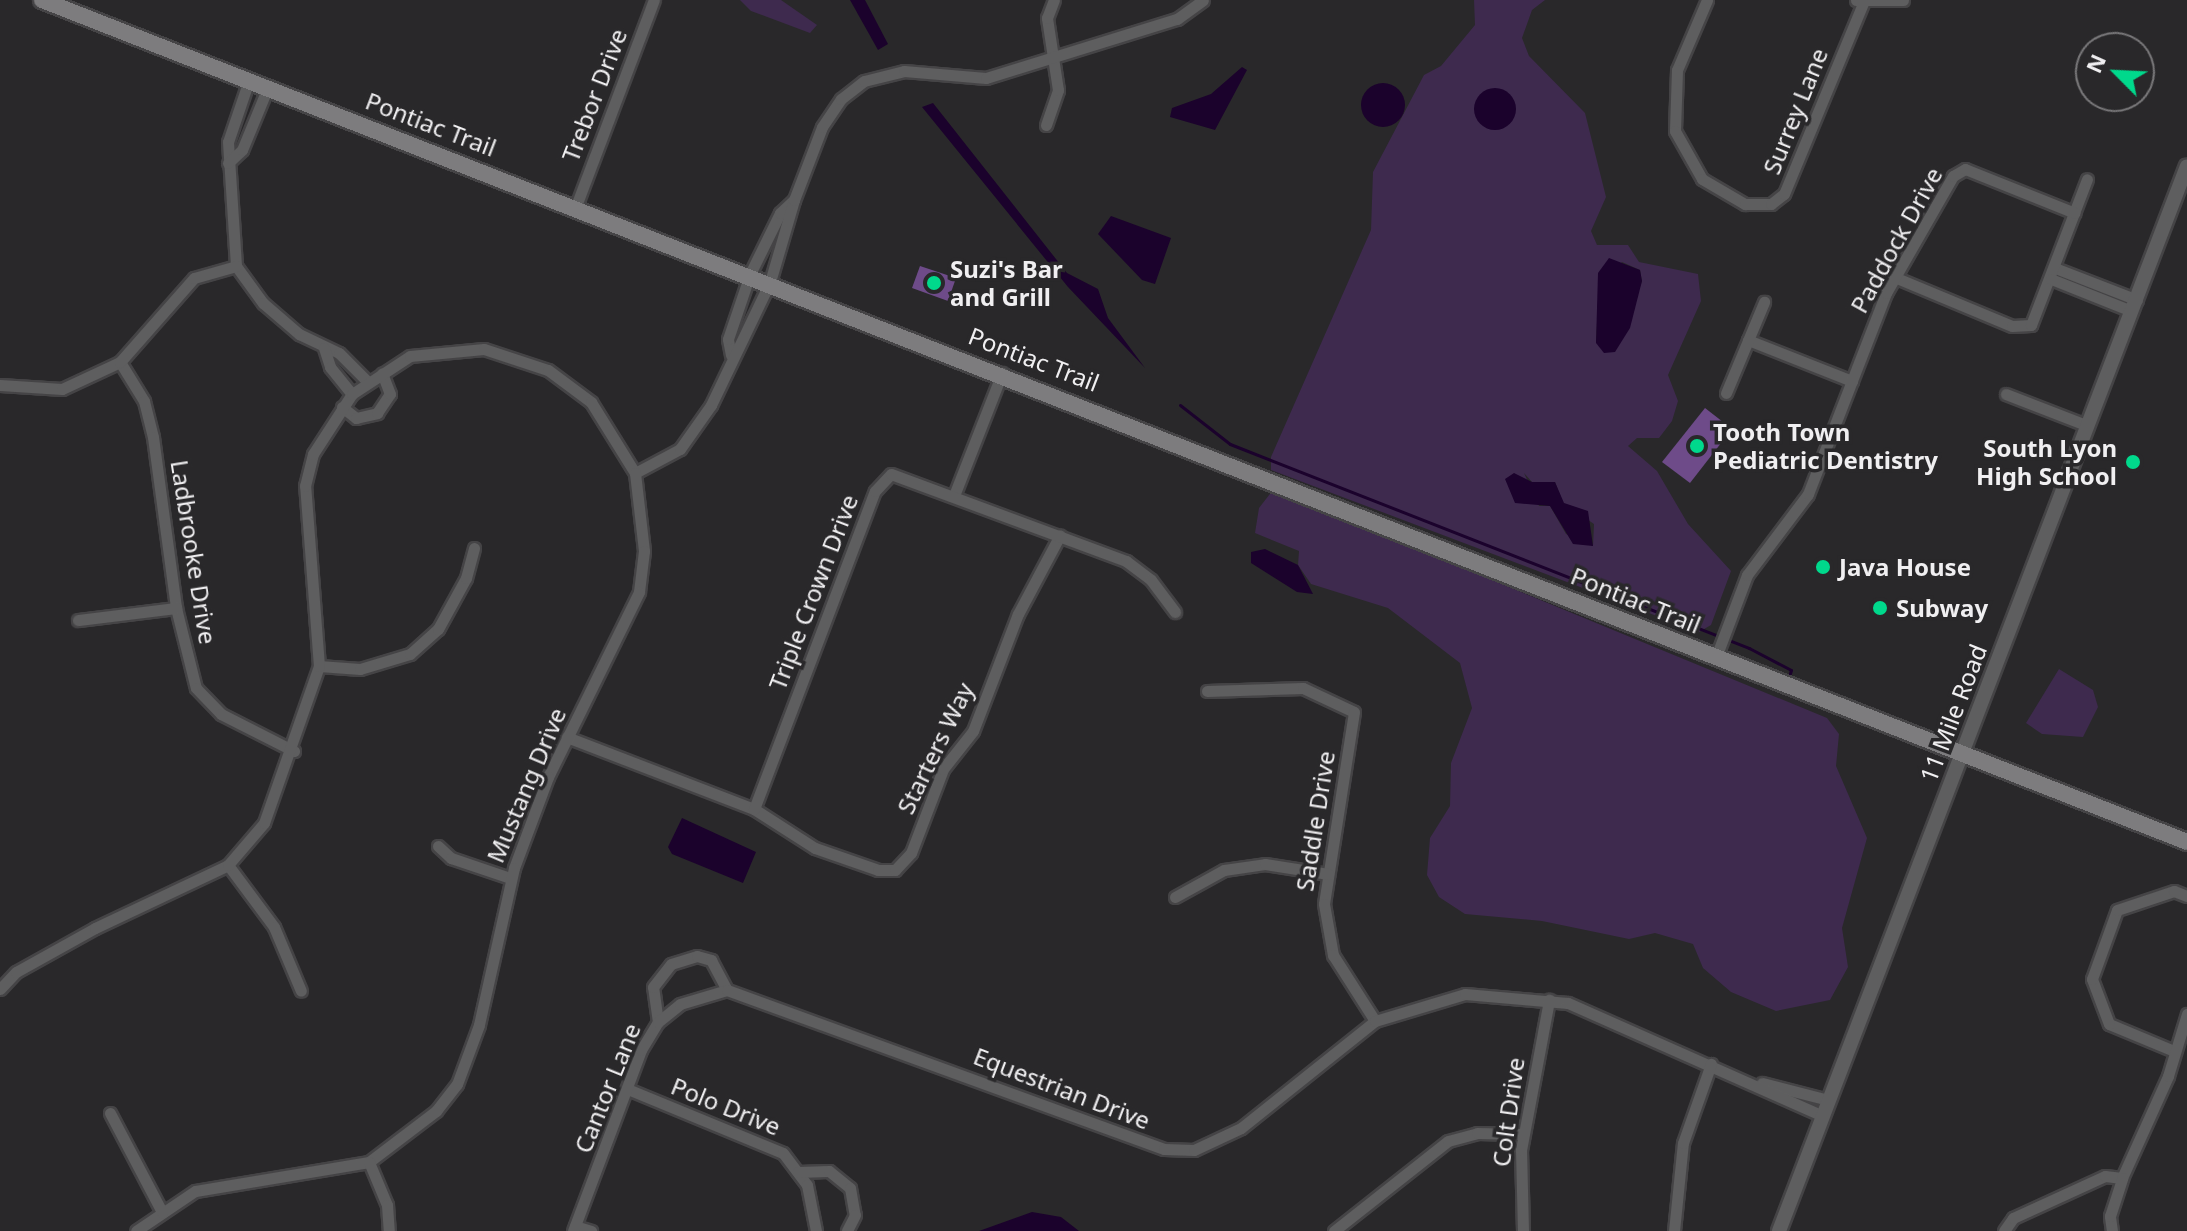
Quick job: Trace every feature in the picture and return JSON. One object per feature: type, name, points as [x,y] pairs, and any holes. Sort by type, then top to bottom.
[{"type":"main road","name":"Pontiac Trail","points":[[42,0],[750,274],[2187,842]]},
{"type":"street","name":"Trebor Drive","points":[[576,206],[654,0]]},
{"type":"street","points":[[1046,125],[1058,90],[1047,18],[1054,0]]},
{"type":"street","points":[[635,473],[680,449],[699,427],[731,355],[770,282],[794,200],[829,113],[864,81],[904,71],[986,78],[1051,55],[1177,19],[1203,0]]},
{"type":"street","name":"Surrey Lane","points":[[1707,0],[1677,70],[1675,131],[1702,179],[1745,204],[1771,204],[1784,194],[1859,1]]},
{"type":"street","points":[[1859,1],[1903,0]]},
{"type":"street","points":[[249,80],[228,142],[236,266],[263,303],[324,348],[339,353],[367,381]]},
{"type":"street","points":[[228,163],[242,150],[268,87]]},
{"type":"street","name":"11 Mile Road","points":[[1779,1231],[2187,166]]},
{"type":"street","name":"Paddock Drive","points":[[1716,657],[1747,575],[1808,494],[1886,293],[1899,279],[1958,170],[2075,213]]},
{"type":"street","points":[[1899,279],[2023,328],[2053,274],[2087,179]]},
{"type":"street","points":[[731,355],[728,339],[750,274],[780,213],[794,200]]},
{"type":"street","points":[[0,385],[62,389],[120,362],[194,278],[236,266]]},
{"type":"street","points":[[2053,274],[2135,305]]},
{"type":"street","points":[[1726,393],[1764,302]]},
{"type":"street","points":[[1748,340],[1852,381]]},
{"type":"street","points":[[324,348],[330,367],[352,394]]},
{"type":"street","name":"Mustang Drive","points":[[136,1231],[195,1191],[369,1162],[436,1111],[457,1084],[479,1025],[510,878],[567,737],[639,592],[644,551],[635,473],[591,402],[548,370],[484,349],[410,356],[367,381],[352,394],[313,454],[305,486],[319,666]]},
{"type":"street","name":"Ladbrooke Drive","points":[[120,362],[144,401],[153,437],[176,608],[196,688],[221,714],[294,751]]},
{"type":"street","points":[[342,407],[356,418],[377,413],[390,394],[382,373]]},
{"type":"street","points":[[955,493],[1002,373]]},
{"type":"street","points":[[2006,394],[2086,425]]},
{"type":"street","name":"Triple Crown Drive","points":[[754,809],[881,482],[898,473],[955,493],[1139,569],[1175,612]]},
{"type":"street","name":"Starters Way","points":[[567,737],[754,809],[815,848],[878,870],[902,865],[943,769],[973,731],[1018,614],[1060,535]]},
{"type":"street","points":[[1,985],[95,928],[228,865],[264,823],[294,751],[319,666],[360,669],[410,654],[438,629],[466,578],[474,548]]},
{"type":"street","points":[[78,620],[176,608]]},
{"type":"street","name":"Saddle Drive","points":[[1207,691],[1303,688],[1354,712],[1324,904],[1333,955],[1375,1021]]},
{"type":"street","points":[[438,846],[451,858],[510,878]]},
{"type":"street","points":[[1175,897],[1224,870],[1265,864],[1328,874]]},
{"type":"street","points":[[228,865],[274,927],[301,991]]},
{"type":"street","points":[[2174,1051],[2109,1024],[2092,979],[2117,910],[2174,891],[2187,896]]},
{"type":"street","name":"Cantor Lane","points":[[574,1228],[630,1090],[641,1050],[658,1022],[653,987],[671,964],[697,956],[711,960],[727,990]]},
{"type":"street","points":[[658,1022],[680,1004],[727,990]]},
{"type":"street","name":"Equestrian Drive","points":[[727,990],[1140,1144],[1194,1150],[1241,1128],[1375,1021],[1465,994],[1549,1000],[1761,1083],[1828,1100]]},
{"type":"street","name":"Colt Drive","points":[[1523,1231],[1523,1134],[1549,1000]]},
{"type":"street","points":[[2112,1231],[2110,1216],[2122,1178],[2187,1014]]},
{"type":"street","points":[[1674,1231],[1683,1143],[1711,1064]]},
{"type":"street","name":"Equestrian Drive","points":[[1761,1083],[1823,1116]]},
{"type":"street","name":"Polo Drive","points":[[630,1090],[783,1153],[807,1185],[816,1231]]},
{"type":"street","points":[[110,1113],[162,1212]]},
{"type":"street","points":[[1334,1231],[1448,1141],[1477,1133],[1523,1134]]},
{"type":"street","points":[[369,1162],[387,1205],[389,1231]]},
{"type":"street","points":[[798,1172],[829,1171],[850,1188],[855,1215],[847,1231]]},
{"type":"street","points":[[2004,1231],[2013,1218],[2105,1176],[2122,1178]]},
{"type":"street","points":[[574,1228],[591,1231]]},
{"type":"shaded area","points":[[740,0],[781,0],[817,25],[810,33],[751,11]]},
{"type":"shaded area","points":[[850,0],[865,0],[888,44],[878,50]]},
{"type":"shaded area","points":[[1474,0],[1545,0],[1532,10],[1522,38],[1529,56],[1585,113],[1606,197],[1591,231],[1597,245],[1628,245],[1639,262],[1698,274],[1701,301],[1668,375],[1678,401],[1672,421],[1659,438],[1637,438],[1628,446],[1657,471],[1688,524],[1731,571],[1711,625],[1699,632],[1271,470],[1271,457],[1371,230],[1373,172],[1424,75],[1441,66],[1475,25]],"holes":[[[1622,262],[1640,270],[1642,281],[1634,304],[1596,343],[1599,283]],[[1524,473],[1532,482],[1555,482],[1563,503],[1594,524],[1593,546],[1566,534],[1550,506],[1539,506]]]},
{"type":"shaded area","points":[[1242,67],[1247,70],[1215,130],[1170,117],[1172,108],[1211,94]]},
{"type":"shaded area","points":[[1383,83],[1399,89],[1405,105],[1399,121],[1383,127],[1367,121],[1361,105],[1367,89]]},
{"type":"shaded area","points":[[1495,88],[1510,94],[1516,109],[1510,124],[1495,130],[1480,124],[1474,109],[1480,94]]},
{"type":"shaded area","points":[[933,103],[1067,273],[1098,289],[1108,318],[1145,368],[1068,287],[922,107]]},
{"type":"shaded area","points":[[1111,216],[1171,238],[1155,284],[1142,280],[1098,234]]},
{"type":"shaded area","points":[[1609,258],[1640,270],[1642,281],[1630,328],[1615,352],[1604,353],[1596,343],[1598,273]]},
{"type":"shaded area","points":[[1514,473],[1532,482],[1555,482],[1564,503],[1588,511],[1593,546],[1573,544],[1550,506],[1515,503],[1505,479]]},
{"type":"shaded area","points":[[1273,490],[1827,718],[1839,734],[1836,766],[1867,838],[1842,928],[1848,967],[1830,1000],[1776,1011],[1731,992],[1703,968],[1693,944],[1655,933],[1629,939],[1542,921],[1465,914],[1439,897],[1427,875],[1430,838],[1450,806],[1451,763],[1472,708],[1460,663],[1388,608],[1311,584],[1298,565],[1299,551],[1255,533],[1259,508]]},
{"type":"shaded area","points":[[1265,549],[1298,565],[1313,594],[1297,592],[1251,563],[1251,552]]},
{"type":"shaded area","points":[[2059,669],[2093,690],[2098,707],[2083,737],[2042,734],[2026,723]]},
{"type":"shaded area","points":[[682,818],[756,852],[743,883],[672,854],[668,847]]},
{"type":"shaded area","points":[[1032,1212],[1061,1217],[1079,1231],[979,1231]]},
{"type":"building","name":"Suzi's Bar and Grill","points":[[920,266],[956,278],[948,301],[912,288]]},
{"type":"building","name":"Tooth Town Pediatric Dentistry","points":[[1705,408],[1732,429],[1690,483],[1662,462]]},
{"type":"waterway","points":[[1180,405],[1230,444],[1749,648],[1791,670],[1788,680]]},
{"type":"place","name":"Suzi's Bar and Grill","points":[[934,283]]},
{"type":"place","name":"Tooth Town Pediatric Dentistry","points":[[1697,446]]},
{"type":"place","name":"South Lyon High School","points":[[2133,462]]},
{"type":"place","name":"Java House","points":[[1823,567]]},
{"type":"place","name":"Subway","points":[[1880,608]]}]
